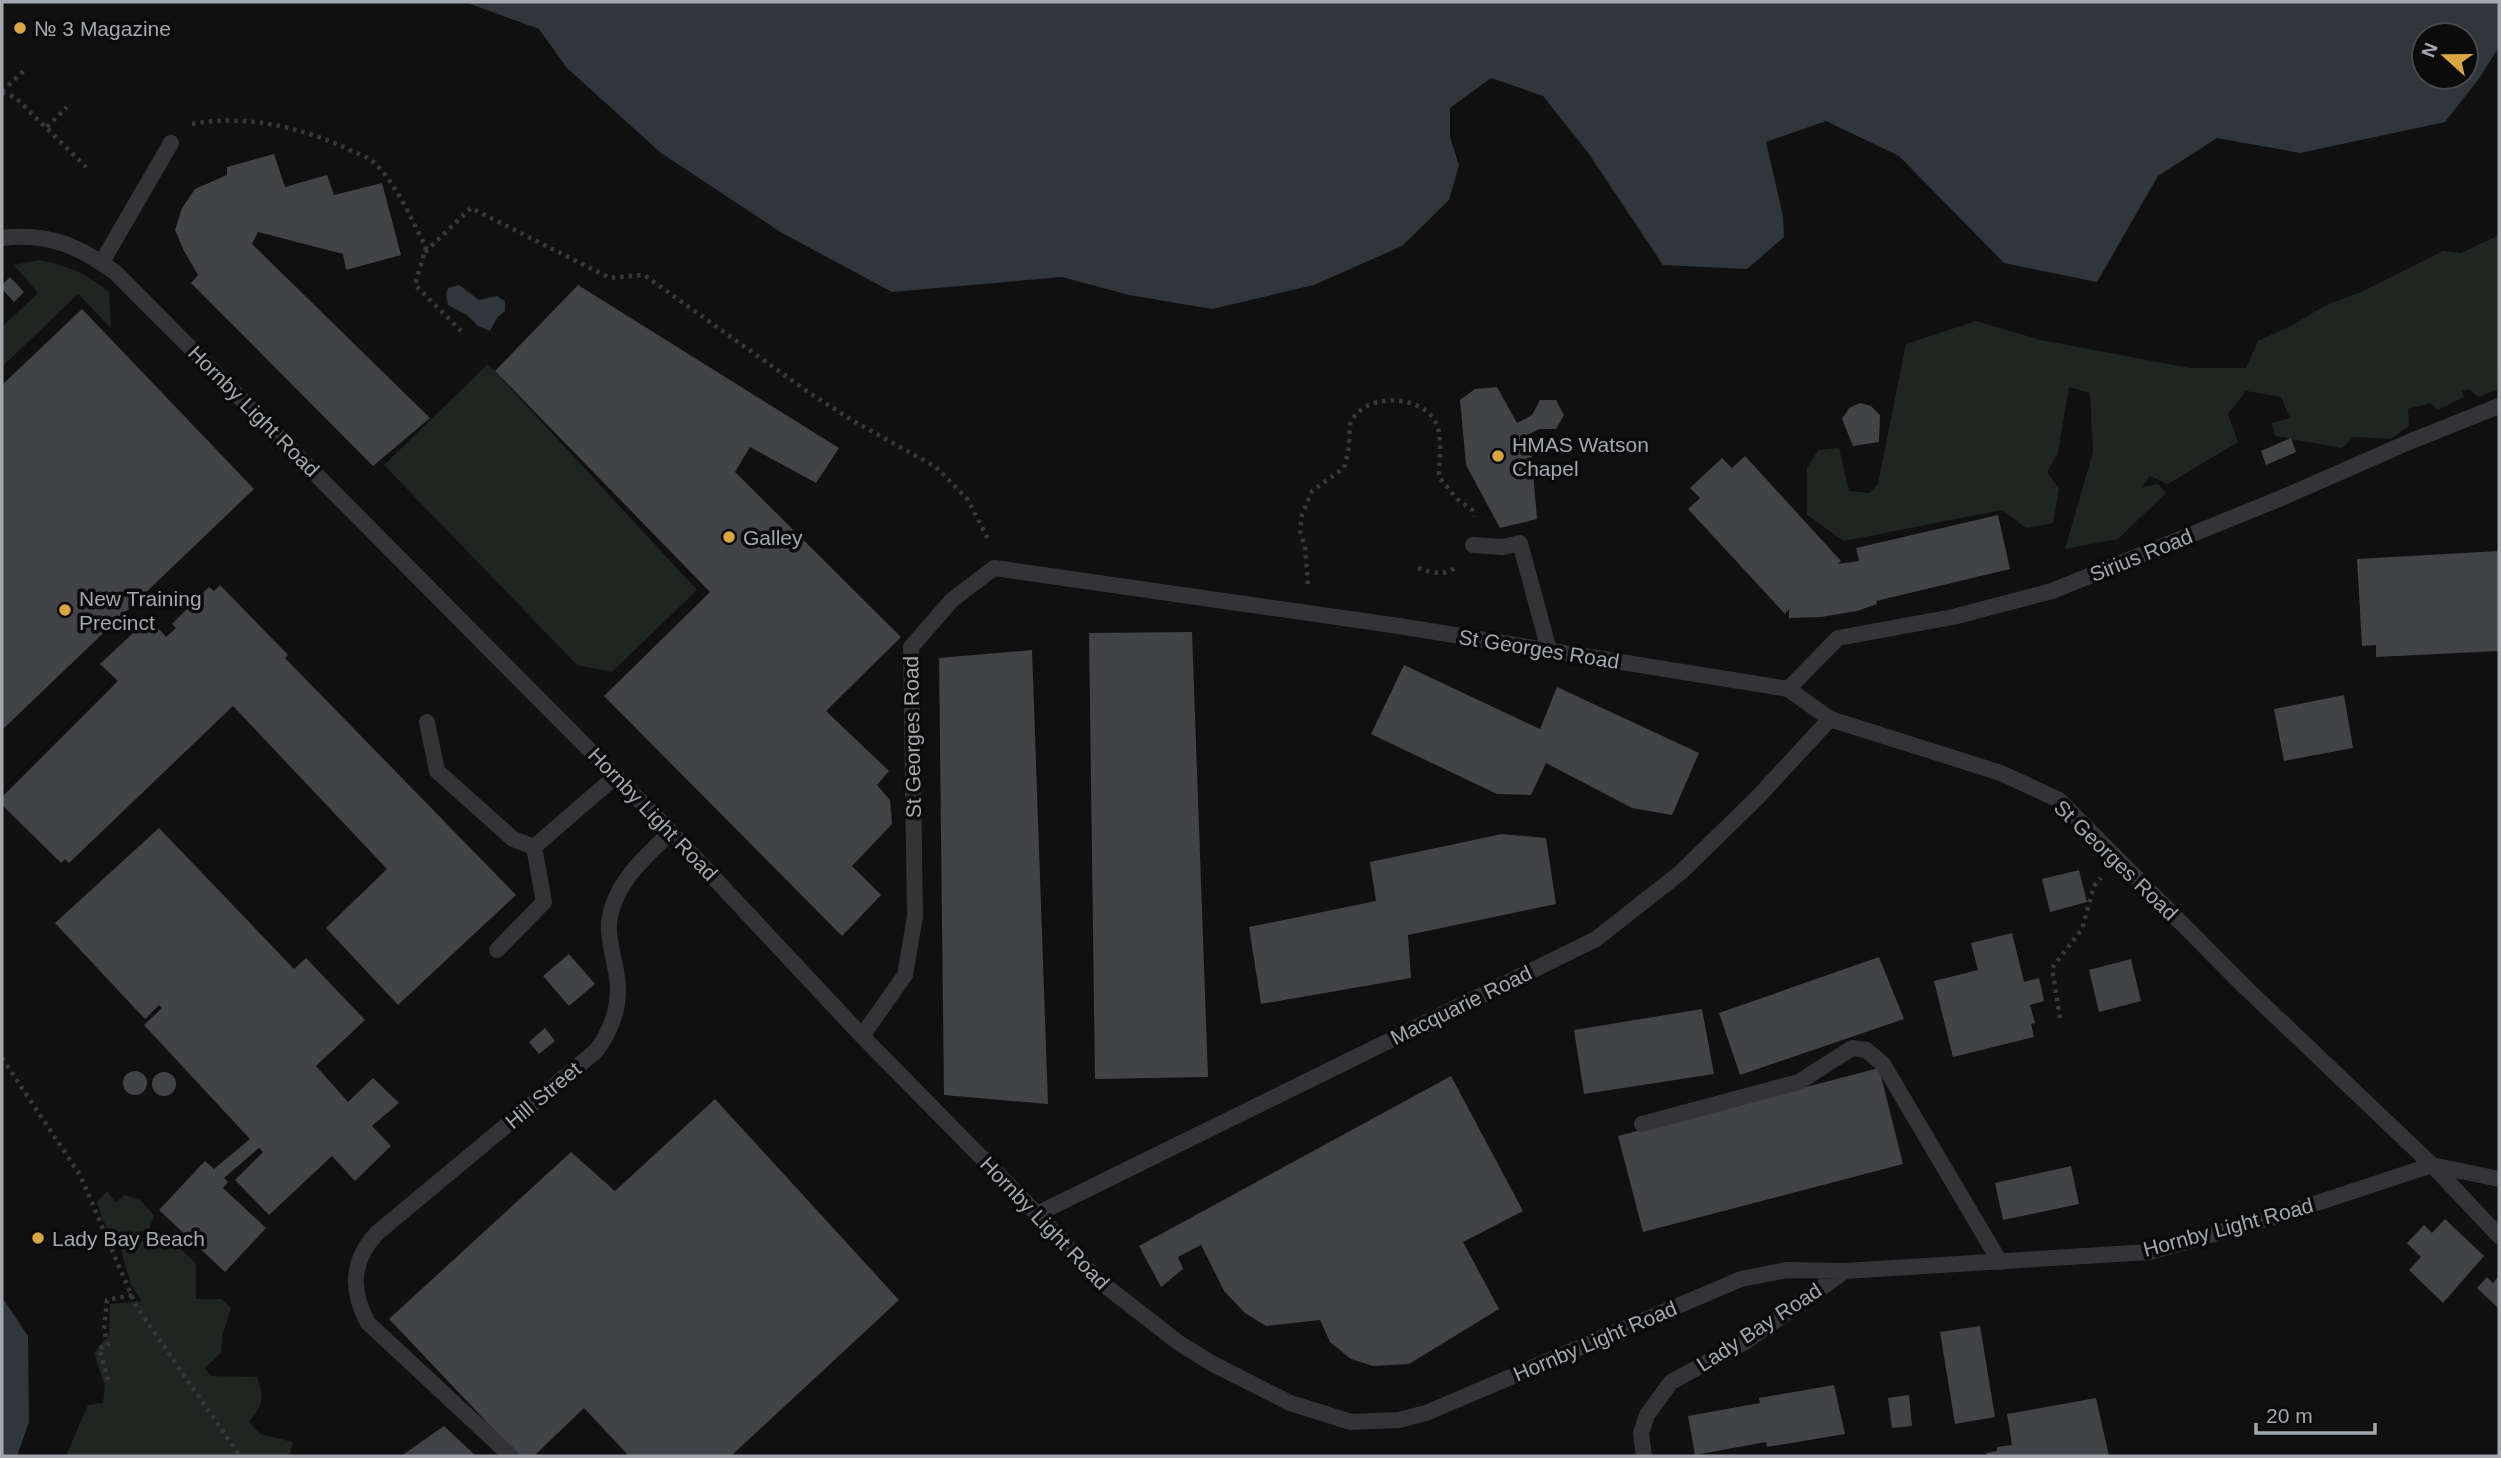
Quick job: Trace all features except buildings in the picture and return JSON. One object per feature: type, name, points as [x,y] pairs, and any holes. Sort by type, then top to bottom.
[{"type":"lane","points":[[102,262],[171,143]]},
{"type":"lane","name":"Hornby Light Road","points":[[2,238],[42,237],[72,245],[117,272],[671,832],[862,1036],[1098,1280],[1179,1343],[1213,1364],[1290,1403],[1351,1423],[1399,1420],[1426,1413],[1741,1279],[1787,1270],[1845,1271],[2150,1252],[2284,1214],[2432,1165]]},
{"type":"lane","name":"Sirius Road","points":[[1788,689],[1838,638],[1953,617],[2052,591],[2499,406]]},
{"type":"lane","points":[[1472,545],[1503,547],[1520,543],[1549,650]]},
{"type":"lane","name":"St Georges Road","points":[[862,1036],[905,975],[915,916],[911,646],[952,600],[994,568],[1399,626],[1788,689],[1830,719],[2001,774],[2059,800],[2246,988],[2432,1165],[2499,1236]]},
{"type":"lane","name":"Macquarie Road","points":[[1037,1214],[1596,939],[1680,873],[1757,798],[1830,719]]},
{"type":"lane","points":[[427,722],[437,771],[513,839],[534,847]]},
{"type":"lane","points":[[534,847],[616,776]]},
{"type":"lane","name":"Hill Street","points":[[511,1456],[368,1323],[359,1306],[355,1285],[358,1266],[365,1246],[377,1233],[596,1051],[608,1035],[615,1016],[618,995],[617,974],[609,942],[610,921],[616,899],[637,864],[671,832]]},
{"type":"lane","points":[[497,950],[544,902],[534,847]]},
{"type":"lane","points":[[1642,1124],[1799,1082],[1852,1048],[1866,1050],[1883,1064],[2000,1262]]},
{"type":"lane","points":[[2432,1165],[2499,1179]]},
{"type":"lane","name":"Lady Bay Road","points":[[1644,1456],[1641,1433],[1647,1415],[1671,1382],[1745,1342],[1845,1271]]},
{"type":"path","points":[[27,68],[2,92],[16,97],[86,167]]},
{"type":"path","points":[[47,127],[67,107]]},
{"type":"path","points":[[171,143],[188,125],[211,121],[281,124],[321,137],[372,160],[392,186],[426,247],[415,285],[461,331]]},
{"type":"path","points":[[425,252],[471,208],[610,278],[644,275],[811,394],[936,467],[968,500],[992,548]]},
{"type":"path","points":[[1308,588],[1305,546],[1300,531],[1302,515],[1312,491],[1344,468],[1350,426],[1360,411],[1375,403],[1402,400],[1426,411],[1436,423],[1440,448],[1439,477],[1457,499],[1472,510],[1475,528],[1471,552],[1453,570],[1437,575],[1418,568]]},
{"type":"path","points":[[2060,1018],[2052,968],[2082,929],[2094,886],[2117,859]]},
{"type":"path","points":[[2,1058],[80,1175],[136,1306],[240,1456]]},
{"type":"path","points":[[108,1380],[99,1348],[108,1345],[104,1330],[107,1300],[132,1295]]},
{"type":"shaded area","points":[[465,2],[2499,2],[2499,47],[2480,77],[2480,21],[2410,21],[2410,91],[2469,91],[2445,122],[2300,153],[2217,138],[2158,176],[2097,282],[2004,263],[1899,156],[1826,121],[1766,142],[1783,216],[1784,237],[1747,269],[1663,265],[1589,154],[1543,96],[1491,78],[1450,108],[1450,137],[1459,165],[1449,200],[1402,246],[1314,285],[1212,309],[1129,295],[1062,277],[892,292],[782,233],[661,153],[567,68],[539,29]]},
{"type":"shaded area","points":[[2499,235],[2499,389],[2478,397],[2470,389],[2462,391],[2464,397],[2438,410],[2430,403],[2408,409],[2409,426],[2391,439],[2353,437],[2342,448],[2275,436],[2272,423],[2290,418],[2281,397],[2246,391],[2228,414],[2238,442],[2168,484],[2150,476],[2142,487],[2158,484],[2166,493],[2118,539],[2065,549],[2093,452],[2090,393],[2069,387],[2058,453],[2047,472],[2059,489],[2053,523],[2026,528],[2002,510],[1844,541],[1807,515],[1807,468],[1818,450],[1839,448],[1849,491],[1869,493],[1878,484],[1906,344],[1976,321],[2041,340],[2190,368],[2246,368],[2258,341],[2291,326],[2324,306],[2363,291],[2443,251],[2461,253]]},
{"type":"shaded area","points":[[39,260],[76,271],[109,292],[111,328],[78,294],[2,367],[2,327],[38,293],[14,265]]},
{"type":"shaded area","points":[[459,285],[479,300],[497,296],[505,301],[505,311],[497,318],[490,331],[448,305],[448,288]]},
{"type":"shaded area","points":[[488,364],[697,590],[612,672],[577,665],[384,465]]},
{"type":"shaded area","points":[[107,1191],[116,1203],[124,1195],[140,1200],[154,1215],[149,1229],[137,1233],[140,1241],[176,1244],[196,1264],[196,1299],[221,1299],[231,1308],[223,1333],[221,1353],[205,1368],[210,1376],[257,1377],[261,1401],[258,1411],[249,1422],[260,1434],[293,1442],[289,1456],[66,1456],[88,1405],[103,1403],[105,1386],[94,1353],[109,1335],[110,1304],[142,1301],[131,1285],[120,1247],[102,1218],[97,1202]]},
{"type":"shaded area","points":[[2,1297],[28,1336],[29,1422],[17,1456],[2,1456]]},
{"type":"place","name":"№ 3 Magazine","points":[[20,28]]},
{"type":"place","name":"HMAS Watson Chapel","points":[[1498,456]]},
{"type":"place","name":"Galley","points":[[729,537]]},
{"type":"place","name":"New Training Precinct","points":[[65,610]]},
{"type":"place","name":"Lady Bay Beach","points":[[38,1238]]}]
